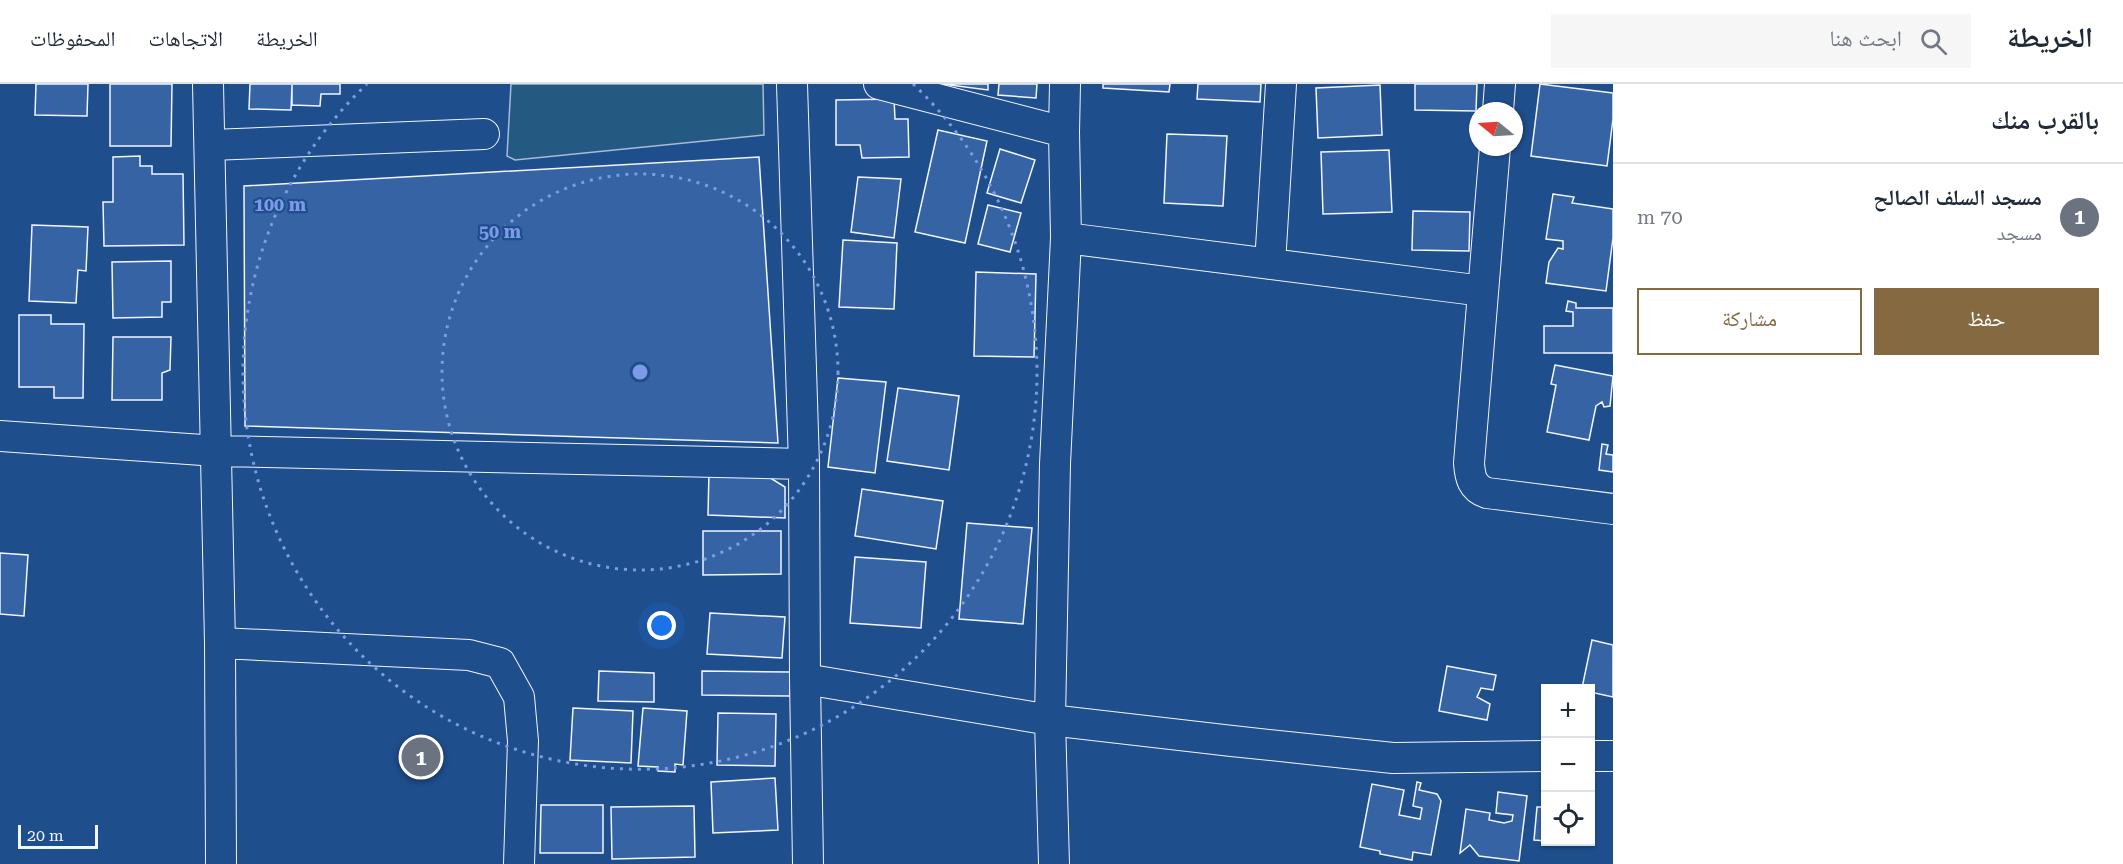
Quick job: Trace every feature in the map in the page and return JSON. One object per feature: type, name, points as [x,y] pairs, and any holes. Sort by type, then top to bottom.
[{"type":"street","points":[[208,84],[220,643],[220,864]]},
{"type":"street","points":[[792,84],[804,464],[808,864]]},
{"type":"street","points":[[879,84],[1064,132]]},
{"type":"street","points":[[1054,864],[1050,720],[1055,464],[1066,238],[1065,84]]},
{"type":"street","points":[[1270,264],[1281,84]]},
{"type":"street","points":[[1499,102],[1500,84]]},
{"type":"street","points":[[211,145],[484,134]]},
{"type":"street","points":[[1494,156],[1469,463],[1473,483],[1481,491],[1487,493],[1613,509]]},
{"type":"street","points":[[1066,238],[1483,291]]},
{"type":"street","points":[[0,436],[217,451],[804,464]]},
{"type":"street","points":[[220,643],[469,655],[500,663],[519,697],[523,741],[519,864]]},
{"type":"street","points":[[805,679],[1050,720],[1393,758],[1541,756]]},
{"type":"street","points":[[1595,756],[1613,756]]},
{"type":"shaded area","points":[[511,84],[763,84],[764,135],[515,160],[507,156]]},
{"type":"building","points":[[36,84],[88,84],[87,116],[35,115]]},
{"type":"building","points":[[110,84],[172,84],[171,146],[110,146]]},
{"type":"building","points":[[250,84],[340,84],[340,94],[321,94],[320,106],[292,105],[292,85],[291,110],[249,109]]},
{"type":"building","points":[[942,84],[988,84],[988,90]]},
{"type":"building","points":[[999,84],[1037,84],[1036,98],[998,95]]},
{"type":"building","points":[[1103,84],[1170,84],[1169,92],[1103,88]]},
{"type":"building","points":[[1198,84],[1261,84],[1260,102],[1197,99]]},
{"type":"building","points":[[1415,84],[1477,84],[1476,102],[1469,102],[1469,111],[1415,110]]},
{"type":"building","points":[[1540,84],[1613,93],[1613,119],[1607,166],[1531,156]]},
{"type":"building","points":[[1380,85],[1382,135],[1318,138],[1316,88]]},
{"type":"building","points":[[894,99],[895,119],[908,119],[909,157],[862,158],[860,145],[836,145],[836,100]]},
{"type":"building","points":[[938,130],[987,141],[965,243],[915,232]]},
{"type":"building","points":[[1167,134],[1227,136],[1223,206],[1164,203]]},
{"type":"building","points":[[1000,149],[1035,160],[1021,203],[987,193]]},
{"type":"building","points":[[1389,150],[1392,212],[1323,214],[1321,152]]},
{"type":"building","points":[[140,156],[140,166],[152,166],[152,174],[183,174],[184,245],[104,246],[103,202],[113,202],[113,157]]},
{"type":"building","points":[[759,157],[778,443],[245,426],[244,186]]},
{"type":"building","points":[[858,177],[901,179],[894,238],[851,232]]},
{"type":"building","points":[[1553,194],[1574,197],[1572,203],[1613,209],[1613,238],[1606,291],[1546,283],[1549,262],[1558,248],[1563,249],[1563,241],[1546,239]]},
{"type":"building","points":[[988,205],[1021,213],[1010,252],[978,244]]},
{"type":"building","points":[[1413,211],[1470,212],[1469,251],[1412,250]]},
{"type":"building","points":[[32,225],[88,227],[86,271],[78,270],[76,303],[29,301]]},
{"type":"building","points":[[843,240],[897,243],[894,309],[839,307]]},
{"type":"building","points":[[171,261],[171,302],[162,302],[162,317],[113,318],[112,262]]},
{"type":"building","points":[[976,272],[1036,274],[1034,357],[974,356]]},
{"type":"building","points":[[1568,301],[1576,303],[1576,308],[1613,308],[1613,353],[1544,353],[1544,326],[1573,326],[1573,312],[1566,311]]},
{"type":"building","points":[[19,315],[51,315],[51,324],[84,324],[83,398],[54,398],[54,387],[19,387]]},
{"type":"building","points":[[113,337],[171,337],[170,370],[162,373],[162,400],[112,400]]},
{"type":"building","points":[[1555,365],[1613,376],[1610,406],[1604,407],[1602,402],[1596,406],[1589,440],[1547,432],[1556,385],[1551,384]]},
{"type":"building","points":[[838,378],[886,382],[875,473],[828,467]]},
{"type":"building","points":[[898,388],[959,396],[949,470],[887,461]]},
{"type":"building","points":[[1602,444],[1608,445],[1606,454],[1613,455],[1613,472],[1599,470]]},
{"type":"building","points":[[759,471],[785,487],[785,518],[708,515],[709,472]]},
{"type":"building","points":[[862,489],[943,501],[936,549],[855,536]]},
{"type":"building","points":[[967,523],[1032,528],[1023,624],[959,619]]},
{"type":"building","points":[[703,531],[781,531],[781,574],[703,575]]},
{"type":"building","points":[[0,553],[28,555],[24,616],[0,614]]},
{"type":"building","points":[[855,557],[926,562],[921,628],[850,623]]},
{"type":"building","points":[[710,613],[785,617],[782,658],[707,654]]},
{"type":"building","points":[[1592,640],[1613,645],[1613,697],[1595,693],[1595,684],[1583,684]]},
{"type":"building","points":[[1447,666],[1496,675],[1493,690],[1481,688],[1477,697],[1490,704],[1487,720],[1439,711]]},
{"type":"building","points":[[599,671],[654,673],[654,702],[598,701]]},
{"type":"building","points":[[702,671],[790,672],[790,696],[702,695]]},
{"type":"building","points":[[573,708],[633,711],[631,763],[570,760]]},
{"type":"building","points":[[643,708],[687,711],[683,765],[675,764],[675,772],[658,771],[658,767],[638,766]]},
{"type":"building","points":[[718,713],[776,714],[775,766],[717,765]]},
{"type":"building","points":[[775,778],[778,830],[713,833],[711,782]]},
{"type":"building","points":[[1417,782],[1421,783],[1419,790],[1437,794],[1441,801],[1431,855],[1413,852],[1412,860],[1380,854],[1380,851],[1360,847],[1372,784],[1404,790],[1399,815],[1420,819],[1422,808],[1413,806]]},
{"type":"building","points":[[1498,792],[1527,796],[1519,861],[1479,856],[1470,845],[1460,853],[1466,809],[1490,813],[1489,820],[1504,823],[1512,821],[1513,815],[1496,813]]},
{"type":"building","points":[[541,805],[603,805],[603,853],[540,853]]},
{"type":"building","points":[[694,806],[695,857],[612,859],[611,807]]},
{"type":"building","points":[[1537,807],[1541,807],[1541,841],[1534,840]]},
{"type":"place","name":"مسجد السلف الصالح","points":[[421,757]]}]
